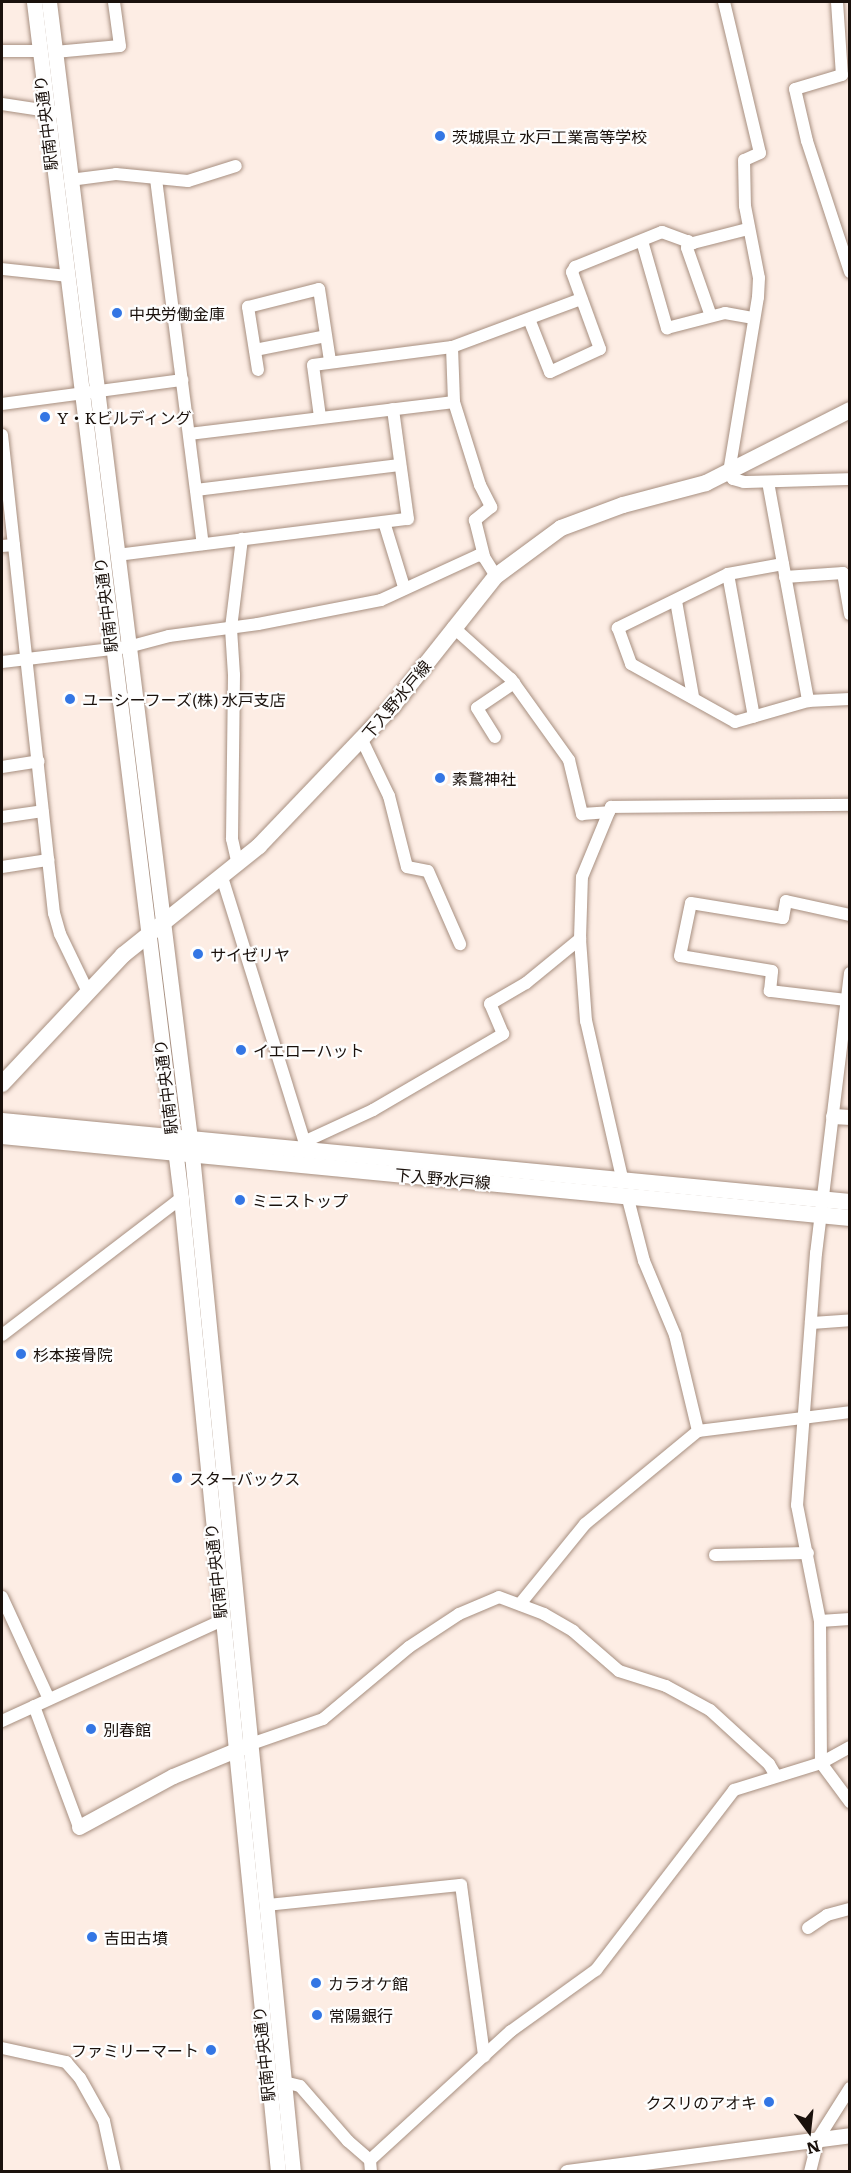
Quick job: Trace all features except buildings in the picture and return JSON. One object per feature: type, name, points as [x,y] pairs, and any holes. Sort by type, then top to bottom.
[{"type":"main road","name":"下入野水戸線","points":[[2,1084],[88,992],[149,935],[238,865],[362,740],[496,576],[569,524],[623,505],[689,489],[729,472],[849,410]]},
{"type":"main road","name":"下入野水戸線","points":[[2,1121],[183,1146],[625,1189],[822,1207],[849,1202]]},
{"type":"main road","name":"下入野水戸線","points":[[2,1136],[183,1146],[306,1146],[625,1189]]},
{"type":"main road","name":"下入野水戸線","points":[[822,1207],[849,1218]]},
{"type":"street","name":"駅南中央通り","points":[[34,2],[48,52]]},
{"type":"street","name":"駅南中央通り","points":[[49,2],[48,52],[68,276],[82,394],[164,924],[183,1146],[250,1744],[293,2172]]},
{"type":"street","points":[[2,51],[48,52],[120,46],[114,2]]},
{"type":"street","points":[[724,2],[760,153],[744,160],[748,229],[759,278],[729,472],[733,479],[768,482],[849,479]]},
{"type":"street","points":[[837,2],[842,75],[795,89],[807,141],[849,272]]},
{"type":"street","points":[[2,104],[55,112]]},
{"type":"street","name":"駅南中央通り","points":[[55,112],[70,180],[98,392],[117,555],[121,648],[149,935],[183,1146],[181,1198],[278,2172]]},
{"type":"street","points":[[70,180],[117,174],[188,181],[236,166]]},
{"type":"street","points":[[156,179],[203,544]]},
{"type":"street","points":[[529,319],[550,372],[600,349],[572,273],[575,267],[662,232],[688,241],[748,229]]},
{"type":"street","points":[[642,241],[667,328],[725,313],[754,318]]},
{"type":"street","points":[[688,241],[687,248],[711,316]]},
{"type":"street","points":[[2,269],[68,276]]},
{"type":"street","points":[[258,370],[248,307],[319,289],[330,362]]},
{"type":"street","points":[[320,417],[313,365],[452,347],[581,299]]},
{"type":"street","points":[[255,350],[326,336]]},
{"type":"street","points":[[452,347],[454,402],[480,485],[491,507],[475,520],[484,557],[496,576]]},
{"type":"street","points":[[2,404],[182,380]]},
{"type":"street","points":[[189,434],[454,402]]},
{"type":"street","points":[[117,555],[408,519],[393,409]]},
{"type":"street","points":[[2,435],[8,546],[28,658],[48,860],[60,934],[88,992]]},
{"type":"street","points":[[196,490],[399,465]]},
{"type":"street","points":[[768,482],[808,701]]},
{"type":"street","points":[[384,522],[404,586]]},
{"type":"street","points":[[238,865],[232,839],[234,675],[231,628],[242,539]]},
{"type":"street","points":[[2,662],[121,648],[169,636],[231,628],[381,600],[404,586],[478,555],[484,557]]},
{"type":"street","points":[[783,564],[728,574],[618,628],[631,664],[693,696],[728,720],[735,722],[808,701],[849,699]]},
{"type":"street","points":[[785,577],[843,573],[849,615]]},
{"type":"street","points":[[728,574],[754,717]]},
{"type":"street","points":[[676,601],[693,696]]},
{"type":"street","points":[[453,627],[514,683],[569,760],[582,814],[609,812]]},
{"type":"street","points":[[495,737],[477,708],[514,683]]},
{"type":"street","points":[[362,740],[389,796],[407,867],[428,871],[460,944]]},
{"type":"street","points":[[2,767],[39,761]]},
{"type":"street","points":[[698,1431],[675,1335],[644,1262],[586,1021],[580,939],[582,877],[611,807],[684,804],[849,805]]},
{"type":"street","points":[[2,817],[43,812]]},
{"type":"street","points":[[2,867],[48,860]]},
{"type":"street","points":[[222,878],[300,1133],[306,1146],[373,1110],[503,1034],[490,1004],[526,982],[580,939]]},
{"type":"street","points":[[846,1000],[770,991],[772,971],[680,956],[691,903],[783,918],[786,901],[849,915]]},
{"type":"street","points":[[849,973],[822,1207],[802,1418],[798,1505],[820,1621],[821,1763],[849,1802]]},
{"type":"street","points":[[833,1116],[849,1117]]},
{"type":"street","points":[[2,1335],[181,1198]]},
{"type":"street","points":[[811,1323],[849,1320]]},
{"type":"street","points":[[520,1604],[585,1524],[698,1431],[849,1412]]},
{"type":"street","points":[[715,1555],[808,1553]]},
{"type":"street","points":[[2,1597],[49,1699]]},
{"type":"street","points":[[34,1706],[79,1827],[173,1776],[250,1744],[323,1719],[351,1699],[380,1668],[469,1609],[499,1597],[520,1604],[573,1631],[620,1671],[666,1686],[710,1710],[770,1764],[776,1776]]},
{"type":"street","points":[[820,1621],[849,1619]]},
{"type":"street","points":[[2,1721],[223,1620]]},
{"type":"street","points":[[284,2082],[300,2086],[370,2166],[484,2055],[536,2009],[596,1970],[734,1790],[821,1763],[849,1747]]},
{"type":"street","points":[[267,1905],[461,1885],[484,2055]]},
{"type":"street","points":[[808,1928],[827,1915],[849,1909]]},
{"type":"street","points":[[2,2048],[66,2062],[80,2078],[104,2121],[115,2172]]},
{"type":"street","points":[[810,2172],[819,2137],[849,2088]]},
{"type":"street","points":[[567,2172],[819,2137],[849,2135]]},
{"type":"place","name":"茨城県立 水戸工業高等学校","points":[[440,136]]},
{"type":"place","name":"中央労働金庫","points":[[117,313]]},
{"type":"place","name":"Y・Kビルディング","points":[[45,417]]},
{"type":"place","name":"ユーシーフーズ(株) 水戸支店","points":[[70,699]]},
{"type":"place","name":"素鵞神社","points":[[440,778]]},
{"type":"place","name":"サイゼリヤ","points":[[198,954]]},
{"type":"place","name":"イエローハット","points":[[241,1050]]},
{"type":"place","name":"ミニストップ","points":[[240,1200]]},
{"type":"place","name":"杉本接骨院","points":[[21,1354]]},
{"type":"place","name":"スターバックス","points":[[177,1478]]},
{"type":"place","name":"別春館","points":[[91,1729]]},
{"type":"place","name":"吉田古墳","points":[[92,1937]]},
{"type":"place","name":"カラオケ館","points":[[316,1983]]},
{"type":"place","name":"常陽銀行","points":[[317,2015]]},
{"type":"place","name":"ファミリーマート","points":[[211,2050]]},
{"type":"place","name":"クスリのアオキ","points":[[769,2102]]}]
